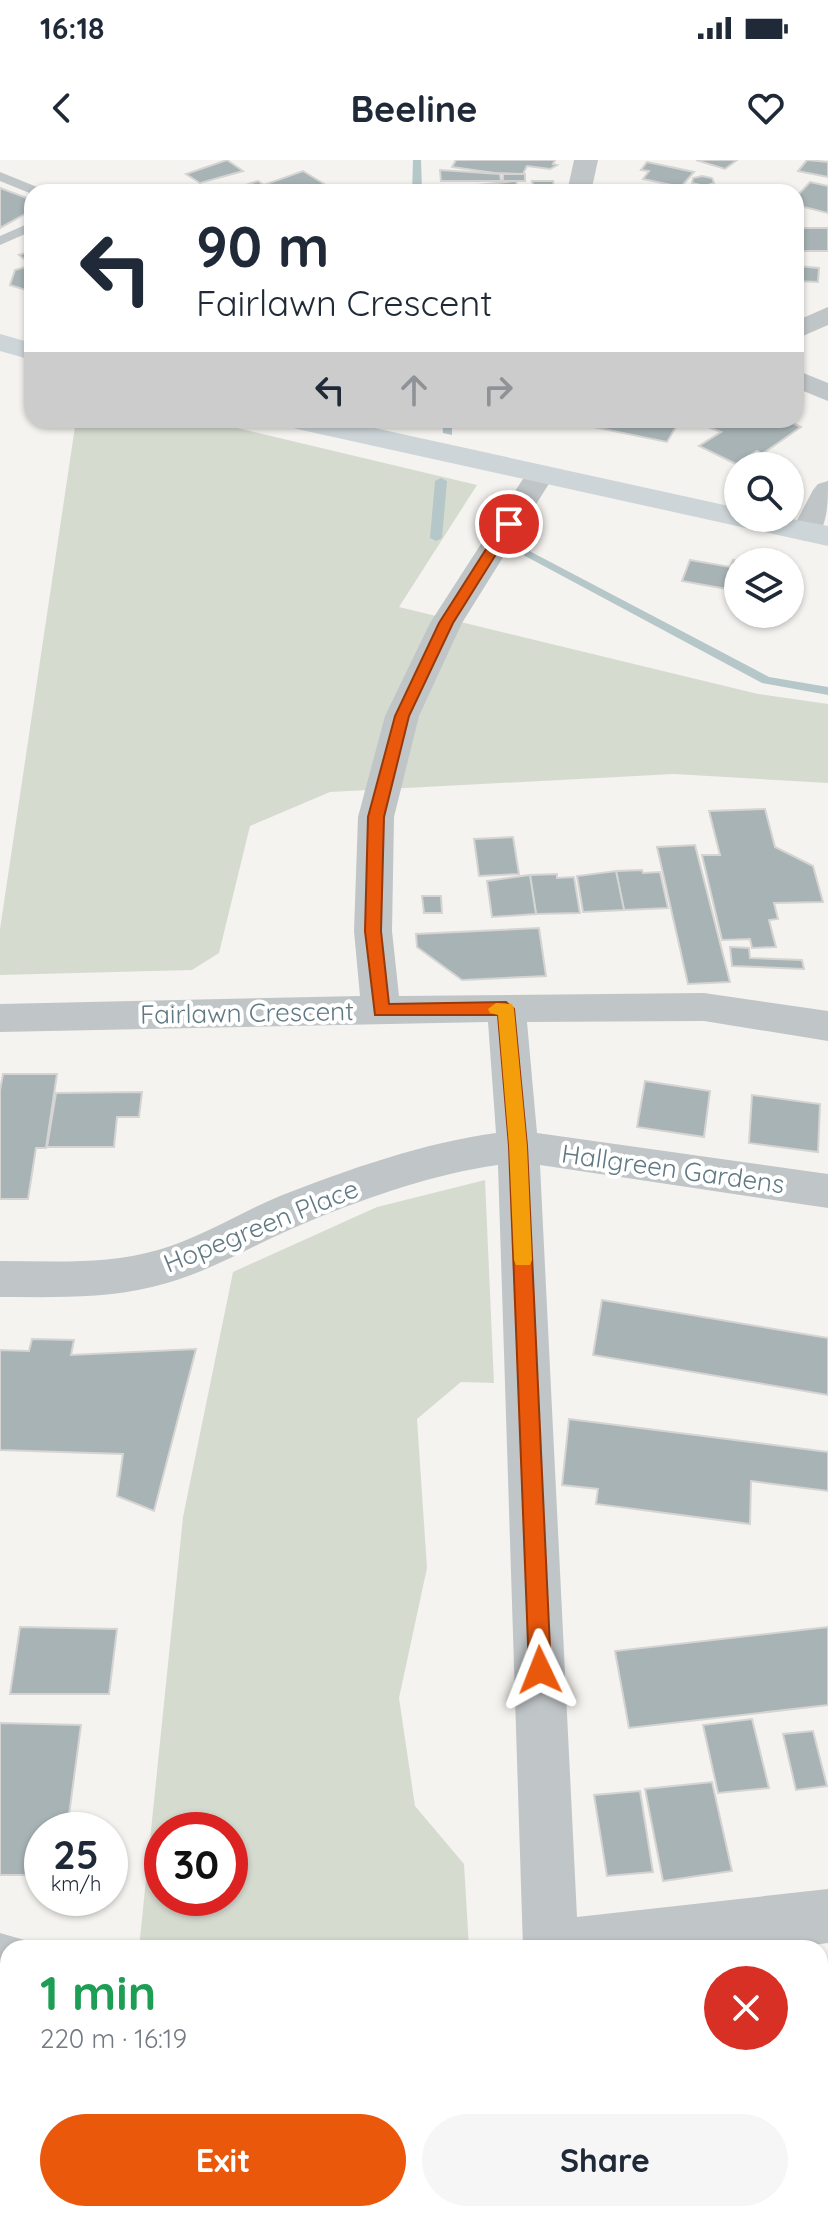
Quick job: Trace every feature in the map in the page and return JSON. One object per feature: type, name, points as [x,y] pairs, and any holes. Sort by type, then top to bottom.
[{"type":"street","points":[[581,184],[586,160]]},
{"type":"street","points":[[804,327],[828,315]]},
{"type":"street","points":[[0,342],[24,350]]},
{"type":"street","points":[[804,382],[828,393]]},
{"type":"street","points":[[333,428],[724,514]]},
{"type":"street","points":[[381,1011],[373,931],[376,817],[402,716],[446,623],[540,474]]},
{"type":"street","points":[[817,534],[828,490]]},
{"type":"street","name":"Fairlawn Crescent","points":[[0,1018],[704,1007],[828,1026]]},
{"type":"street","points":[[506,1009],[518,1146],[552,1940]]},
{"type":"street","name":"Hallgreen Gardens","points":[[518,1146],[828,1191]]},
{"type":"street","name":"Hopegreen Place","points":[[0,1279],[102,1279],[155,1269],[198,1255],[294,1209],[377,1179],[454,1155],[518,1146]]},
{"type":"street","points":[[621,1940],[828,1916]]},
{"type":"lane","points":[[0,176],[24,186]]},
{"type":"lane","points":[[0,241],[24,230]]},
{"type":"shaded area","points":[[75,428],[238,428],[477,485],[399,607],[758,694],[828,704],[828,783],[674,774],[330,792],[250,826],[219,953],[192,970],[0,975],[0,929]]},
{"type":"shaded area","points":[[485,1180],[494,1383],[461,1382],[417,1419],[427,1568],[399,1698],[415,1806],[464,1864],[469,1940],[140,1940],[144,1899],[144,1916],[248,1916],[248,1812],[153,1812],[183,1517],[233,1272],[377,1207]]},
{"type":"building","points":[[227,160],[243,171],[200,183],[186,174]]},
{"type":"building","points":[[456,160],[555,160],[553,164],[557,165],[550,169],[527,166],[523,174],[495,173],[452,167]]},
{"type":"building","points":[[696,160],[737,160],[725,169]]},
{"type":"building","points":[[807,160],[828,162],[828,177],[798,171]]},
{"type":"building","points":[[647,162],[694,172],[684,184],[667,184],[643,179],[649,171],[641,170]]},
{"type":"building","points":[[440,170],[500,174],[501,181],[441,181]]},
{"type":"building","points":[[303,171],[324,184],[267,184]]},
{"type":"building","points":[[503,174],[525,174],[525,181],[503,181]]},
{"type":"building","points":[[693,178],[712,178],[714,183],[692,183]]},
{"type":"building","points":[[516,181],[517,184],[488,184]]},
{"type":"building","points":[[532,181],[553,181],[554,184],[533,184]]},
{"type":"building","points":[[810,182],[828,186],[828,213],[804,207],[804,188]]},
{"type":"building","points":[[0,188],[24,197],[24,214],[0,228]]},
{"type":"building","points":[[804,228],[828,228],[828,251],[804,251]]},
{"type":"building","points":[[24,267],[24,289],[10,285],[15,270]]},
{"type":"building","points":[[804,267],[819,268],[818,282],[804,281]]},
{"type":"building","points":[[598,428],[675,428],[667,442]]},
{"type":"building","points":[[711,428],[800,428],[765,452],[724,452],[724,458],[699,446],[721,432]]},
{"type":"building","points":[[690,560],[724,566],[724,588],[682,581]]},
{"type":"building","points":[[765,809],[775,847],[813,866],[823,902],[774,903],[778,919],[769,920],[776,947],[752,948],[750,939],[722,940],[702,855],[720,855],[709,811]]},
{"type":"building","points":[[513,837],[519,874],[479,876],[474,839]]},
{"type":"building","points":[[695,845],[730,982],[688,984],[657,847]]},
{"type":"building","points":[[642,870],[643,873],[660,872],[668,908],[624,910],[616,871]]},
{"type":"building","points":[[616,871],[624,910],[583,912],[577,876]]},
{"type":"building","points":[[557,874],[557,878],[574,877],[580,913],[536,914],[530,875]]},
{"type":"building","points":[[530,875],[536,914],[492,917],[487,881]]},
{"type":"building","points":[[422,896],[441,896],[442,913],[424,913]]},
{"type":"building","points":[[539,928],[546,976],[462,980],[417,947],[416,934]]},
{"type":"building","points":[[730,947],[749,948],[750,958],[802,960],[804,969],[732,966]]},
{"type":"building","points":[[3,1074],[57,1074],[46,1148],[36,1148],[28,1199],[0,1199],[0,1090]]},
{"type":"building","points":[[645,1081],[710,1091],[704,1137],[637,1127]]},
{"type":"building","points":[[142,1092],[139,1117],[117,1117],[114,1147],[47,1147],[56,1093]]},
{"type":"building","points":[[752,1095],[820,1104],[818,1152],[749,1143]]},
{"type":"building","points":[[602,1300],[828,1338],[828,1395],[593,1355]]},
{"type":"building","points":[[32,1339],[74,1340],[71,1355],[196,1349],[154,1511],[117,1496],[123,1454],[0,1450],[0,1350],[29,1351]]},
{"type":"building","points":[[569,1419],[828,1452],[828,1491],[751,1481],[750,1524],[596,1504],[598,1489],[562,1485]]},
{"type":"building","points":[[20,1627],[117,1629],[109,1694],[10,1694]]},
{"type":"building","points":[[828,1627],[828,1705],[629,1728],[615,1651]]},
{"type":"building","points":[[752,1719],[769,1788],[718,1793],[703,1725]]},
{"type":"building","points":[[0,1723],[81,1725],[69,1812],[24,1812],[24,1875],[0,1875]]},
{"type":"building","points":[[813,1731],[827,1786],[796,1790],[783,1734]]},
{"type":"building","points":[[712,1782],[732,1871],[663,1881],[645,1789]]},
{"type":"building","points":[[640,1791],[653,1872],[607,1876],[594,1795]]},
{"type":"waterway","points":[[417,160],[417,184]]},
{"type":"waterway","points":[[448,428],[448,433]]},
{"type":"waterway","points":[[436,538],[441,481]]},
{"type":"waterway","points":[[518,548],[766,680],[828,691]]},
{"type":"slow traffic","points":[[496,1009],[506,1009],[518,1146],[523,1260]]},
{"type":"route","points":[[509,524],[446,623],[402,716],[376,817],[373,931],[381,1011],[506,1009],[518,1146],[540,1670]]}]
